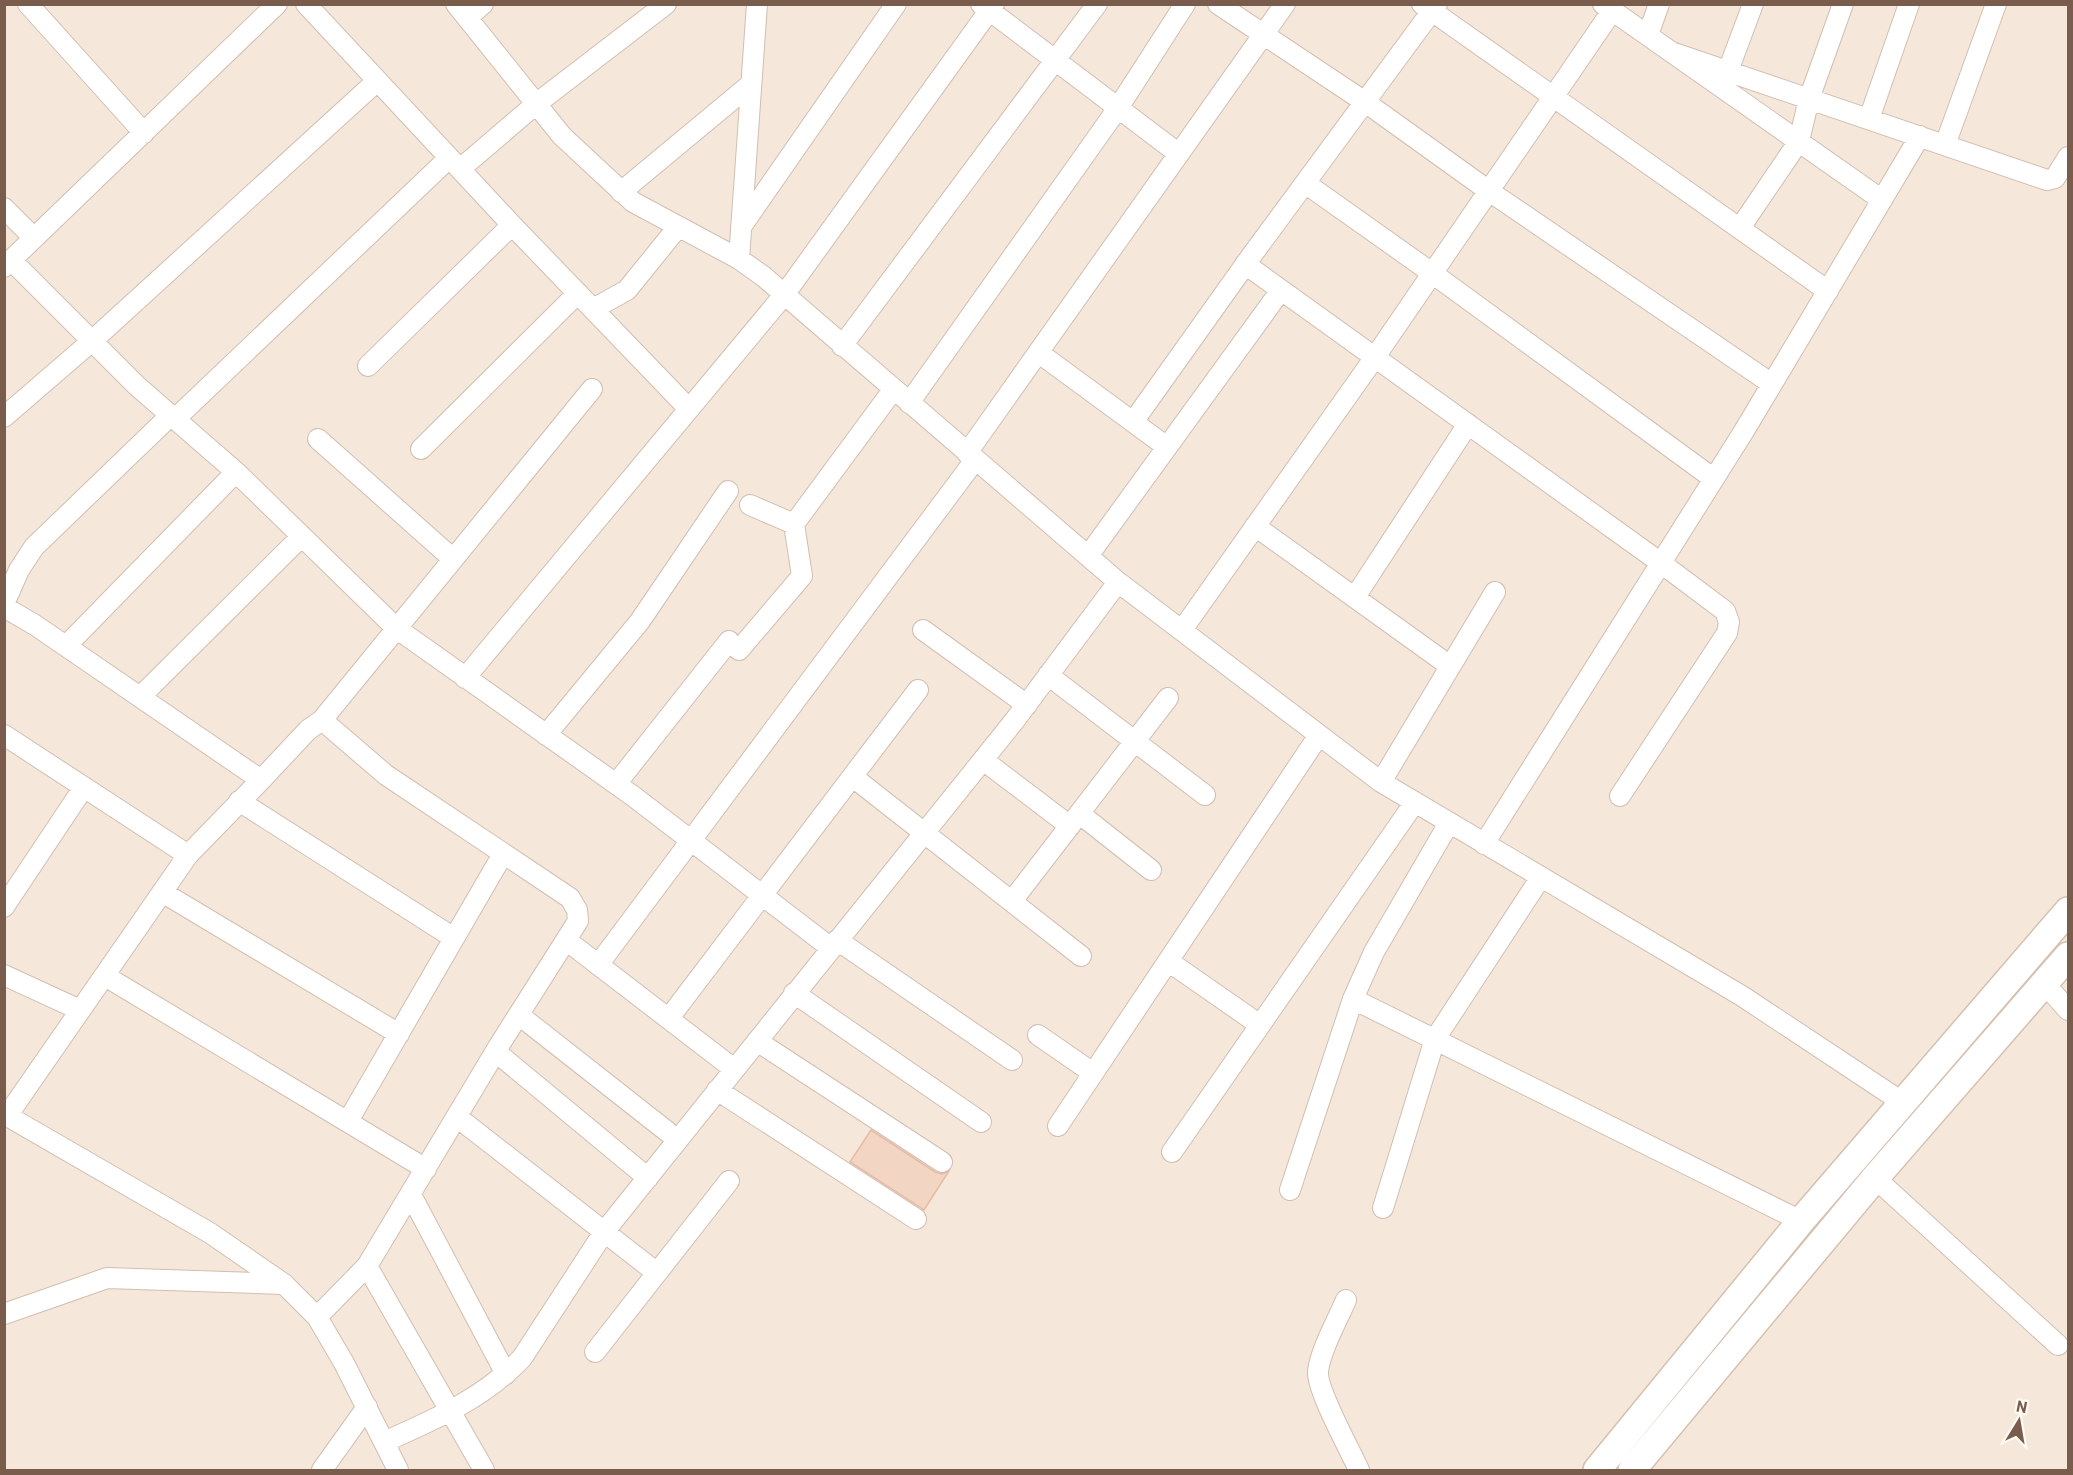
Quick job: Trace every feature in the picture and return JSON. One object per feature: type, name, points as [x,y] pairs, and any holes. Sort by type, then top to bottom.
[{"type":"main road","points":[[1597,1470],[1801,1221],[2068,911]]},
{"type":"main road","points":[[1632,1470],[1875,1178],[2068,956]]},
{"type":"street","points":[[28,4],[144,133]]},
{"type":"street","points":[[277,4],[8,263],[137,386],[236,472],[396,628],[616,784],[763,896],[1012,1060]]},
{"type":"street","points":[[306,4],[512,225],[689,409]]},
{"type":"street","points":[[483,4],[461,11],[562,136],[621,192],[633,202],[739,259],[763,276],[1118,582],[1381,782],[1742,996],[1902,1102]]},
{"type":"street","points":[[261,780],[4,606],[19,570],[34,547],[173,417],[455,163],[666,4]]},
{"type":"street","points":[[739,259],[757,4]]},
{"type":"street","points":[[741,227],[896,4]]},
{"type":"street","points":[[842,346],[1097,4]]},
{"type":"street","points":[[909,403],[1118,108],[1185,4]]},
{"type":"street","points":[[1218,4],[1365,102],[1489,191],[1772,384]]},
{"type":"street","points":[[598,965],[971,457],[1039,352],[1285,4]]},
{"type":"street","points":[[1648,35],[1659,4]]},
{"type":"street","points":[[1728,71],[1753,4]]},
{"type":"street","points":[[1740,228],[1799,141],[1809,99],[1843,4]]},
{"type":"street","points":[[1869,119],[1909,4]]},
{"type":"street","points":[[1945,145],[1996,4]]},
{"type":"street","points":[[465,678],[784,295],[988,7],[1055,61],[1179,154]]},
{"type":"street","points":[[1133,422],[1245,264],[1365,102],[1430,7],[1552,98],[1828,291]]},
{"type":"street","points":[[1182,630],[1489,191],[1552,98],[1608,8],[1882,200]]},
{"type":"street","points":[[1671,52],[2047,180],[2055,178],[2068,157]]},
{"type":"street","points":[[4,417],[92,341],[377,81]]},
{"type":"street","points":[[621,192],[751,84]]},
{"type":"street","points":[[1484,844],[1714,479],[1920,136]]},
{"type":"street","points":[[1305,183],[1714,479]]},
{"type":"street","points":[[4,208],[34,238]]},
{"type":"street","points":[[368,366],[512,225]]},
{"type":"street","points":[[593,309],[627,290],[678,227]]},
{"type":"street","points":[[1245,264],[1725,610],[1729,622],[1726,633],[1620,796]]},
{"type":"street","points":[[1088,556],[1281,290]]},
{"type":"street","points":[[421,449],[578,293]]},
{"type":"street","points":[[1039,352],[1167,447]]},
{"type":"street","points":[[398,1470],[344,1363],[317,1317],[284,1284],[210,1233],[6,1115],[188,855],[308,730],[322,720],[592,389]]},
{"type":"street","points":[[616,784],[734,645],[802,576],[794,524],[893,390]]},
{"type":"street","points":[[1355,597],[1468,424]]},
{"type":"street","points":[[318,439],[453,559]]},
{"type":"street","points":[[66,646],[236,472]]},
{"type":"street","points":[[546,735],[640,621],[728,492]]},
{"type":"street","points":[[750,505],[794,524]]},
{"type":"street","points":[[1255,526],[1450,666]]},
{"type":"street","points":[[140,697],[302,536]]},
{"type":"street","points":[[384,1442],[451,1412],[506,1374],[522,1358],[604,1232],[1027,705],[1118,582]]},
{"type":"street","points":[[1381,782],[1495,591]]},
{"type":"street","points":[[923,630],[1027,705]]},
{"type":"street","points":[[1048,675],[1205,795]]},
{"type":"street","points":[[669,1018],[918,690]]},
{"type":"street","points":[[1012,902],[1168,698]]},
{"type":"street","points":[[317,1317],[367,1266],[578,921],[577,909],[570,898],[386,775],[322,720]]},
{"type":"street","points":[[4,735],[188,855]]},
{"type":"street","points":[[1058,1126],[1318,735]]},
{"type":"street","points":[[983,760],[1151,870]]},
{"type":"street","points":[[853,777],[1081,956]]},
{"type":"street","points":[[4,907],[10,885],[84,787]]},
{"type":"street","points":[[239,801],[454,938]]},
{"type":"street","points":[[1172,1152],[1414,802]]},
{"type":"street","points":[[1290,1190],[1353,999],[1374,952],[1449,823]]},
{"type":"street","points":[[348,1121],[503,854]]},
{"type":"street","points":[[1383,1208],[1435,1039],[1541,877]]},
{"type":"street","points":[[162,892],[399,1034]]},
{"type":"street","points":[[566,940],[734,1069]]},
{"type":"street","points":[[1168,961],[1260,1025]]},
{"type":"street","points":[[4,975],[81,1010]]},
{"type":"street","points":[[105,976],[426,1169]]},
{"type":"street","points":[[2044,983],[2068,1010]]},
{"type":"street","points":[[794,993],[981,1122]]},
{"type":"street","points":[[1353,999],[1801,1221]]},
{"type":"street","points":[[519,1015],[678,1140]]},
{"type":"street","points":[[1038,1035],[1093,1073]]},
{"type":"street","points":[[757,1041],[942,1162]]},
{"type":"street","points":[[496,1052],[648,1178]]},
{"type":"street","points":[[717,1090],[916,1219]]},
{"type":"street","points":[[457,1117],[657,1273]]},
{"type":"street","points":[[1875,1178],[2058,1345]]},
{"type":"street","points":[[595,1352],[729,1181]]},
{"type":"street","points":[[411,1195],[506,1374]]},
{"type":"street","points":[[367,1266],[484,1470]]},
{"type":"street","points":[[4,1314],[107,1278],[284,1284]]},
{"type":"street","points":[[1346,1300],[1321,1360],[1318,1373],[1322,1392],[1359,1470]]},
{"type":"street","points":[[322,1470],[367,1407]]},
{"type":"shaded area","points":[[5,5],[2068,5],[2068,1470],[5,1470]]},
{"type":"building","points":[[871,1130],[935,1172],[942,1174],[949,1171],[924,1210],[850,1162]]}]
